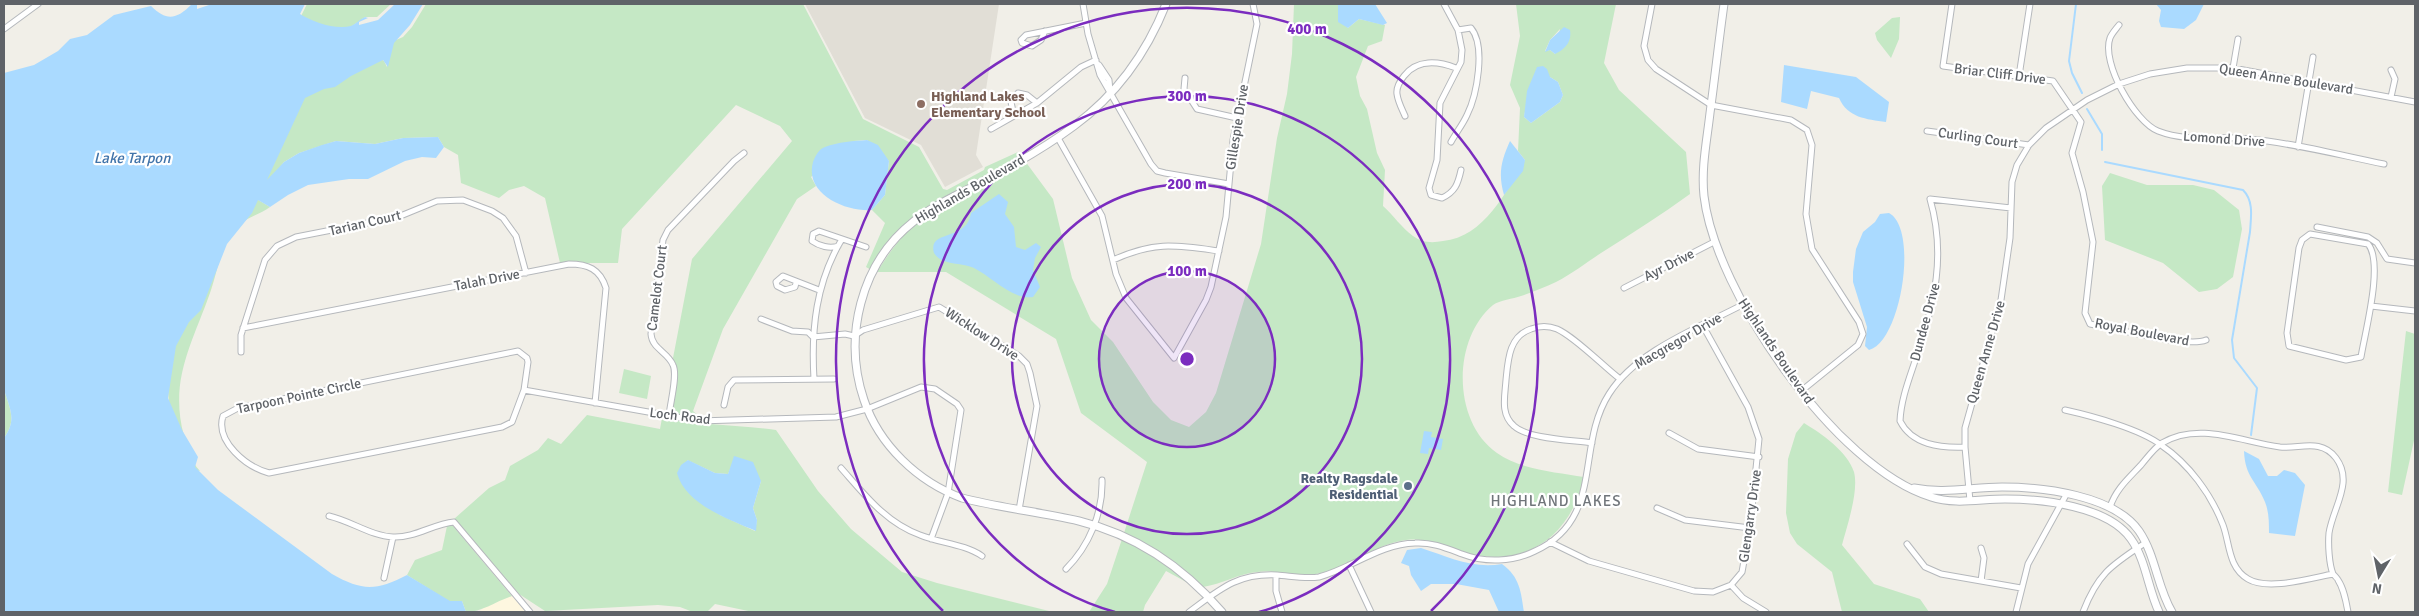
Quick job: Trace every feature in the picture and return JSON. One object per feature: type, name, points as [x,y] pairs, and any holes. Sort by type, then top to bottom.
[{"type":"street","points":[[1084,4],[1086,22],[1100,75],[1157,171],[1229,184]]},
{"type":"street","name":"Highlands Boulevard","points":[[1166,4],[1147,43],[1111,94],[1058,138],[942,203],[911,223],[887,250],[872,274],[860,305],[854,336],[857,374],[867,409],[881,434],[898,456],[918,474],[948,493],[975,501],[1095,525],[1123,536],[1158,555],[1180,570],[1222,612]]},
{"type":"street","name":"Gillespie Drive","points":[[1113,260],[1116,274],[1126,298],[1174,358],[1206,300],[1219,251],[1226,217],[1229,167],[1237,118],[1257,24],[1254,4]]},
{"type":"street","points":[[1444,4],[1458,30],[1462,50],[1461,62],[1456,68],[1440,103],[1437,160],[1429,188],[1431,194],[1442,198],[1452,193],[1459,181],[1461,170]]},
{"type":"street","points":[[1652,4],[1644,41],[1648,60],[1664,74],[1711,105],[1796,121],[1805,127],[1811,140],[1806,214],[1812,249],[1859,322],[1863,334],[1858,344],[1800,392]]},
{"type":"street","name":"Highlands Boulevard","points":[[1724,4],[1704,176],[1706,204],[1714,242],[1742,305],[1800,392],[1871,465],[1902,485],[1941,500],[2027,499],[2061,505],[2110,520],[2126,532],[2136,549],[2161,612]]},
{"type":"street","name":"Briar Cliff Drive","points":[[1952,4],[1943,66],[2053,81],[2074,108]]},
{"type":"street","points":[[2019,76],[2030,4]]},
{"type":"street","points":[[4,29],[34,5]]},
{"type":"street","points":[[1045,32],[1086,22]]},
{"type":"street","name":"Lomond Drive","points":[[2119,25],[2110,38],[2109,50],[2119,84],[2143,122],[2170,135],[2210,140],[2250,139],[2298,146],[2384,164]]},
{"type":"street","points":[[1451,142],[1468,114],[1480,59],[1474,32],[1471,28],[1458,30]]},
{"type":"street","points":[[2233,68],[2238,39]]},
{"type":"street","points":[[2298,146],[2313,57]]},
{"type":"street","points":[[991,129],[1037,103],[1081,67],[1096,60]]},
{"type":"street","points":[[1405,116],[1399,101],[1397,88],[1408,70],[1428,63],[1444,63],[1456,68]]},
{"type":"street","name":"Queen Anne Boulevard","points":[[2074,108],[2119,84],[2164,70],[2187,68],[2233,68],[2415,102]]},
{"type":"street","points":[[2391,70],[2395,79],[2391,97]]},
{"type":"street","points":[[1185,78],[1184,89],[1197,109],[1237,118]]},
{"type":"street","points":[[1014,116],[1012,102],[1018,93],[1027,95],[1037,103]]},
{"type":"street","name":"Queen Anne Drive","points":[[1970,501],[1964,447],[1966,428],[1971,403],[1992,338],[2001,300],[2010,238],[2012,182],[2017,165],[2030,145],[2046,128],[2074,108]]},
{"type":"street","name":"Royal Boulevard","points":[[2074,108],[2081,125],[2072,156],[2083,192],[2093,242],[2085,313],[2087,321],[2090,324],[2170,339],[2199,343],[2206,340]]},
{"type":"street","name":"Curling Court","points":[[1927,131],[2030,145]]},
{"type":"street","points":[[1058,138],[1102,216],[1113,260],[1145,247],[1161,244],[1219,251]]},
{"type":"street","name":"Camelot Court","points":[[668,416],[674,369],[671,360],[653,343],[651,334],[663,240],[668,230],[744,153]]},
{"type":"street","name":"Dundee Drive","points":[[1964,447],[1930,444],[1912,437],[1900,421],[1902,401],[1935,294],[1940,250],[1930,199],[2011,208]]},
{"type":"street","name":"Tarian Court","points":[[241,352],[243,328],[263,266],[270,252],[277,246],[296,237],[398,217],[437,201],[463,200],[492,211],[503,218],[516,236],[526,273]]},
{"type":"street","points":[[2318,228],[2368,237],[2377,243],[2387,259],[2415,263]]},
{"type":"street","points":[[838,246],[832,248],[816,244],[812,240],[813,234],[819,231],[866,247]]},
{"type":"street","points":[[2314,234],[2368,244],[2375,257],[2371,306],[2361,357],[2346,360],[2289,346],[2287,333],[2299,248],[2302,240],[2314,234]]},
{"type":"street","points":[[814,379],[813,337],[819,290],[842,239]]},
{"type":"street","name":"Ayr Drive","points":[[1624,288],[1714,242]]},
{"type":"street","name":"Talah Drive","points":[[243,328],[580,264],[600,274],[606,288],[595,403]]},
{"type":"street","points":[[796,283],[819,290]]},
{"type":"street","name":"Macgregor Drive","points":[[1190,612],[1219,589],[1234,581],[1256,575],[1313,578],[1349,565],[1381,550],[1407,543],[1434,544],[1469,557],[1496,560],[1526,555],[1550,542],[1570,522],[1583,498],[1599,413],[1620,380],[1642,359],[1742,305]]},
{"type":"street","points":[[2371,306],[2415,311]]},
{"type":"street","name":"Wicklow Drive","points":[[854,336],[863,330],[939,307],[1019,356],[1027,364],[1037,406],[1019,510]]},
{"type":"street","points":[[761,319],[792,331],[808,332],[813,337]]},
{"type":"street","name":"Glengarry Drive","points":[[1703,326],[1748,407],[1758,432],[1759,457],[1750,528],[1742,572],[1732,585]]},
{"type":"street","points":[[1592,443],[1529,434],[1513,425],[1506,415],[1504,401],[1511,348],[1516,338],[1525,331],[1536,327],[1558,330],[1620,380]]},
{"type":"street","points":[[813,337],[845,334],[854,336]]},
{"type":"street","name":"Tarpoon Pointe Circle","points":[[518,351],[527,358],[528,369],[524,390],[512,422],[502,427],[277,472],[263,471],[232,449],[223,433],[221,422],[226,413],[238,408],[518,351]]},
{"type":"street","points":[[724,405],[728,386],[734,380],[834,380]]},
{"type":"street","name":"Loch Road","points":[[524,390],[703,421],[836,417],[867,409],[921,387],[931,387],[957,404],[961,410],[961,422],[948,493],[931,539]]},
{"type":"street","points":[[2066,410],[2117,424],[2161,444],[2197,478],[2223,526],[2237,570],[2249,579],[2268,584],[2334,574]]},
{"type":"street","points":[[1669,433],[1698,449],[1759,457]]},
{"type":"street","points":[[2110,508],[2118,490],[2161,444],[2178,436],[2210,433],[2231,436],[2248,443],[2283,447],[2315,445],[2329,450],[2342,468],[2345,482],[2333,514],[2329,535],[2334,574],[2345,596],[2348,612]]},
{"type":"street","points":[[841,468],[883,514],[906,529],[931,539],[973,550],[982,556]]},
{"type":"street","points":[[1066,569],[1074,560],[1095,525],[1103,497],[1102,480]]},
{"type":"street","name":"Highlands Boulevard","points":[[1902,485],[1933,491],[2002,487],[2027,488],[2066,495],[2110,508],[2133,524],[2145,543],[2171,610]]},
{"type":"street","points":[[2016,612],[2028,564],[2066,495]]},
{"type":"street","points":[[1657,508],[1685,520],[1750,528]]},
{"type":"street","points":[[329,516],[393,538],[415,534],[444,523],[454,522],[530,612]]},
{"type":"street","points":[[384,578],[393,538]]},
{"type":"street","points":[[1550,542],[1588,561],[1694,591],[1713,592],[1732,585],[1743,598],[1766,612]]},
{"type":"street","points":[[2083,612],[2090,594],[2102,576],[2115,562],[2145,543]]},
{"type":"street","points":[[1907,544],[1925,567],[1941,574],[2021,588]]},
{"type":"street","points":[[1981,548],[1984,558],[1981,581]]},
{"type":"street","points":[[1349,565],[1371,612]]},
{"type":"street","points":[[1276,575],[1276,591],[1282,612]]},
{"type":"street","points":[[2161,612],[2171,610]]},
{"type":"shaded area","name":"Highland Lakes Elementary School","points":[[805,4],[999,4],[976,155],[983,167],[945,187],[921,145],[865,118]]},
{"type":"shaded area","points":[[512,596],[526,612],[478,612],[494,601]]},
{"type":"green space","points":[[307,4],[391,4],[377,17],[365,17],[348,29],[318,26],[301,16]]},
{"type":"green space","points":[[426,4],[803,4],[863,119],[919,147],[943,189],[947,190],[984,170],[985,167],[1018,152],[1021,156],[941,200],[910,220],[871,270],[866,267],[885,223],[872,210],[885,195],[889,161],[867,140],[854,141],[811,177],[816,186],[797,199],[723,329],[693,411],[701,418],[672,413],[677,375],[673,358],[692,259],[792,141],[780,126],[736,105],[622,229],[618,263],[560,263],[545,198],[524,186],[509,190],[499,198],[461,183],[458,155],[444,147],[438,137],[403,138],[375,144],[336,141],[299,153],[284,162],[255,198],[270,207],[234,228],[226,241],[210,293],[190,346],[181,380],[179,397],[180,416],[184,436],[192,459],[200,471],[184,468],[170,412],[168,385],[169,354],[293,103],[377,56],[384,61],[387,67],[391,37],[396,40],[403,37],[412,27]]},
{"type":"green space","points":[[1294,4],[1338,4],[1338,19],[1348,28],[1359,19],[1385,25],[1382,41],[1368,46],[1356,77],[1360,96],[1367,109],[1377,153],[1385,170],[1383,206],[1413,236],[1424,241],[1439,242],[1458,238],[1482,222],[1502,199],[1525,160],[1518,151],[1520,108],[1510,85],[1520,36],[1516,4],[1616,4],[1604,63],[1619,90],[1686,152],[1690,194],[1562,279],[1530,293],[1493,305],[1480,320],[1470,338],[1464,359],[1465,402],[1472,422],[1482,439],[1506,459],[1539,470],[1584,477],[1570,514],[1559,529],[1545,541],[1530,550],[1512,556],[1492,557],[1471,554],[1423,540],[1406,540],[1373,550],[1332,570],[1321,573],[1305,575],[1265,571],[1243,575],[1203,587],[1160,552],[1124,533],[1147,462],[1081,413],[1056,339],[946,272],[877,272],[902,237],[924,217],[952,199],[1025,161],[1053,199],[1072,278],[1091,320],[1113,342],[1153,402],[1171,420],[1189,427],[1206,412],[1216,393],[1261,244],[1277,138],[1287,94],[1292,54]],"holes":[[[1560,29],[1555,54],[1550,50],[1545,51],[1550,40]],[[1550,77],[1558,82],[1563,95],[1560,102],[1531,123],[1524,117],[1530,85]]]},
{"type":"green space","points":[[1900,17],[1899,39],[1891,58],[1877,40],[1875,33],[1892,18]]},
{"type":"green space","points":[[2110,173],[2147,185],[2193,185],[2214,190],[2239,210],[2242,229],[2233,277],[2217,289],[2199,292],[2163,263],[2105,240],[2102,186]]},
{"type":"green space","points":[[2406,331],[2415,334],[2415,436],[2402,495],[2388,492]]},
{"type":"green space","points":[[624,369],[651,376],[647,399],[619,393]]},
{"type":"green space","points":[[4,390],[10,409],[11,420],[8,432],[4,438]]},
{"type":"green space","points":[[587,415],[660,429],[662,418],[776,430],[818,491],[851,529],[902,572],[937,583],[1053,612],[753,612],[715,604],[707,612],[693,612],[680,607],[658,605],[545,611],[519,594],[454,519],[489,488],[505,480],[510,466],[538,450],[548,438],[561,444]],"holes":[[[687,460],[715,473],[728,474],[732,465],[761,481],[753,508],[757,520],[755,531],[720,515]]]},
{"type":"green space","points":[[1804,423],[1840,450],[1851,464],[1854,472],[1854,498],[1842,545],[1874,584],[1920,599],[1929,612],[1842,612],[1832,572],[1797,544],[1790,533],[1786,513],[1788,459],[1796,433]]},
{"type":"green space","points":[[447,526],[453,526],[512,596],[472,612],[466,612],[462,601],[450,602],[407,575],[415,560],[442,550]]},
{"type":"green space","points":[[1122,539],[1157,558],[1190,584],[1166,571],[1145,605],[1143,612],[1089,612],[1107,584]]},
{"type":"water","name":"Lake Tarpon","points":[[192,4],[197,4],[197,9],[212,4],[305,4],[300,14],[324,24],[345,27],[353,25],[365,17],[368,18],[359,22],[359,25],[378,20],[395,4],[423,4],[410,25],[394,43],[388,67],[383,60],[351,76],[335,87],[324,89],[305,98],[267,180],[284,162],[299,153],[336,141],[375,144],[403,138],[438,137],[444,147],[436,158],[422,157],[405,161],[368,179],[349,179],[308,185],[270,207],[258,200],[252,213],[227,244],[201,310],[189,322],[176,346],[168,398],[182,430],[198,457],[195,467],[218,490],[332,574],[352,584],[369,587],[386,584],[407,575],[450,601],[462,601],[466,612],[4,612],[4,438],[10,426],[11,414],[4,390],[4,73],[34,65],[58,51],[70,39],[87,35],[114,15],[151,6],[162,15],[172,17],[182,13]]},
{"type":"water","points":[[1338,4],[1375,4],[1387,23],[1383,25],[1359,19],[1348,28],[1338,22]]},
{"type":"water","points":[[2156,4],[2204,4],[2196,20],[2184,29],[2161,27],[2159,21],[2161,10]]},
{"type":"water","points":[[1564,27],[1570,30],[1570,38],[1567,45],[1555,54],[1550,50],[1545,52],[1550,40]]},
{"type":"water","points":[[1784,65],[1856,77],[1889,102],[1886,122],[1871,120],[1853,114],[1847,110],[1839,98],[1811,91],[1807,109],[1781,102]]},
{"type":"water","points":[[1543,66],[1547,69],[1550,77],[1558,82],[1563,95],[1560,102],[1531,123],[1524,117],[1527,91],[1537,67]]},
{"type":"water","points":[[867,140],[878,145],[889,161],[885,195],[872,210],[851,208],[829,199],[815,183],[812,173],[813,162],[818,153],[830,145]]},
{"type":"water","points":[[1510,141],[1525,160],[1523,171],[1504,195],[1501,168]]},
{"type":"water","points":[[999,194],[1008,202],[1005,214],[1014,227],[1016,247],[1025,250],[1036,243],[1041,247],[1035,258],[1033,270],[1040,287],[1033,297],[1025,297],[1010,292],[974,268],[947,262],[937,257],[934,253],[933,246],[936,241],[963,228],[968,222],[971,213]]},
{"type":"water","points":[[1889,213],[1898,223],[1903,240],[1902,284],[1890,327],[1880,342],[1869,350],[1865,346],[1867,327],[1853,282],[1856,249],[1863,232],[1875,222],[1880,214]]},
{"type":"water","points":[[1424,431],[1432,432],[1431,437],[1443,439],[1441,450],[1429,448],[1428,454],[1420,453]]},
{"type":"water","points":[[2244,451],[2259,459],[2268,476],[2277,476],[2284,470],[2295,473],[2305,485],[2295,536],[2269,533],[2266,506],[2246,467]]},
{"type":"water","points":[[734,456],[753,462],[761,481],[753,508],[757,520],[756,531],[721,516],[698,502],[682,484],[677,473],[681,465],[688,460],[715,473],[728,474]]},
{"type":"water","points":[[1421,548],[1471,564],[1502,564],[1513,574],[1519,585],[1524,612],[1499,612],[1489,590],[1456,584],[1431,584],[1421,591],[1411,575],[1409,566],[1401,563],[1407,550]]},
{"type":"waterway","points":[[2076,4],[2069,61],[2072,73],[2082,93]]},
{"type":"waterway","points":[[2087,109],[2102,134],[2102,150]]},
{"type":"waterway","points":[[2105,162],[2243,190],[2247,194],[2251,210],[2250,232],[2232,340],[2234,358],[2257,388],[2251,435]]},
{"type":"place","name":"Highland Lakes Elementary School","points":[[921,104]]},
{"type":"place","name":"Realty Ragsdale Residential","points":[[1408,486]]},
{"type":"district","name":"HIGHLAND LAKES","points":[[1556,501]]}]
